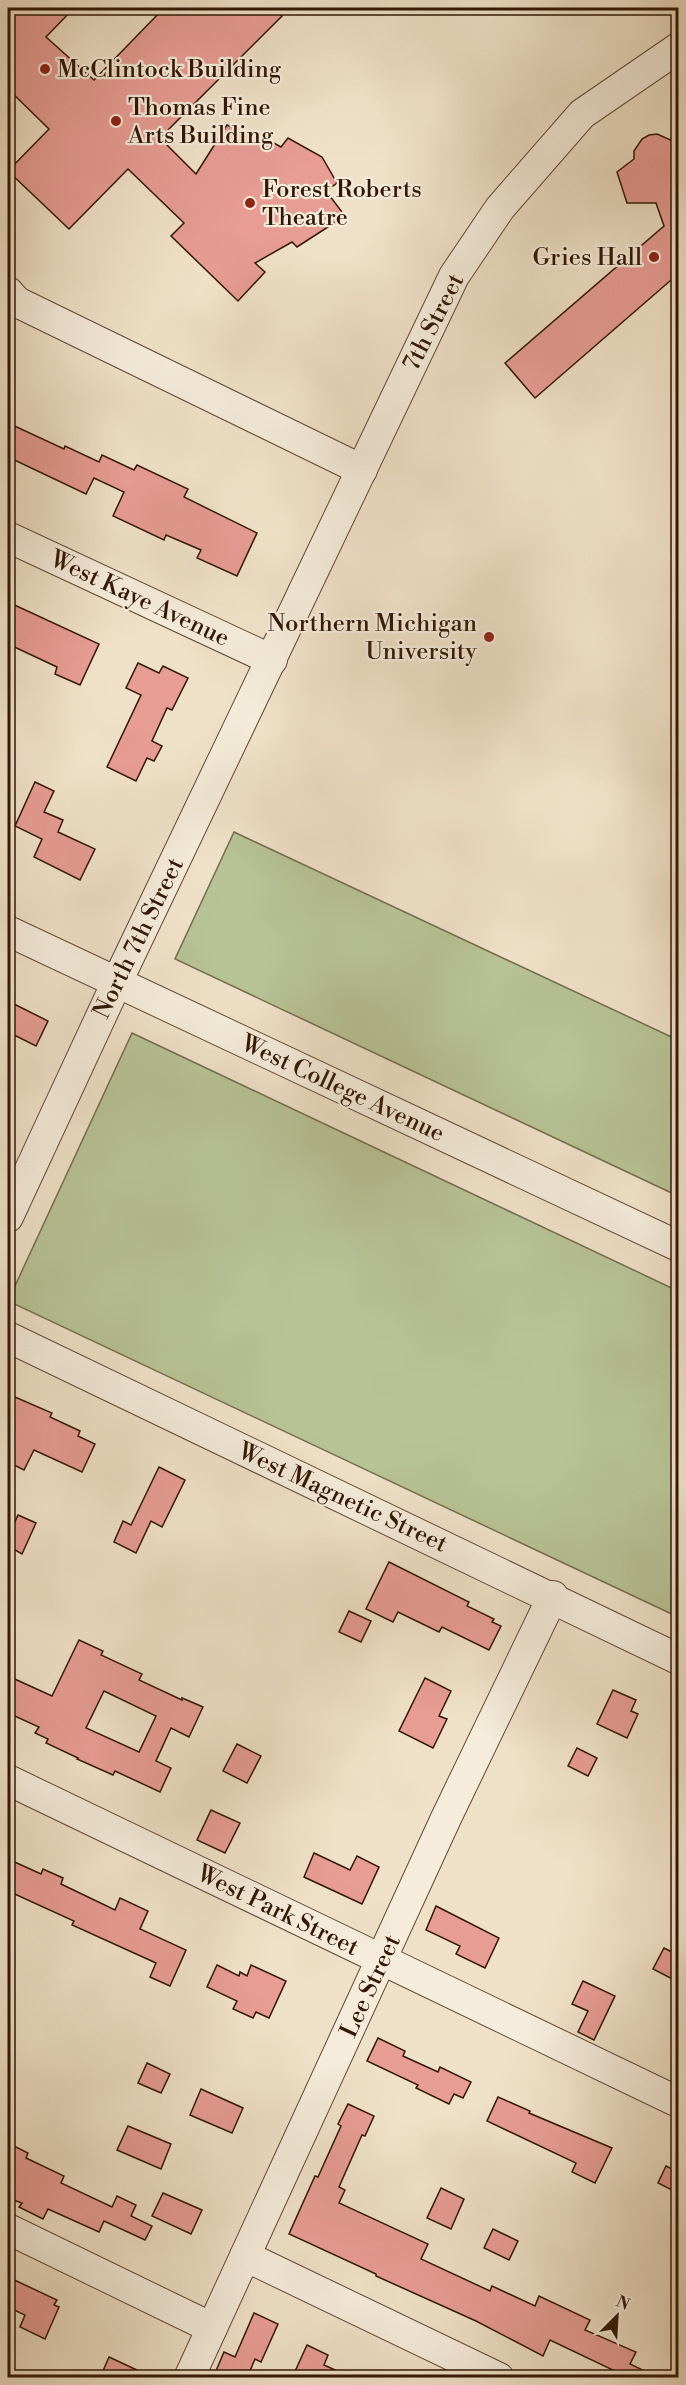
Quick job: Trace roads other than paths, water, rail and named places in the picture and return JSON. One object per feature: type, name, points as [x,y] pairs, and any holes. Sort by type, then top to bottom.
[{"type":"street","name":"7th Street","points":[[272,660],[454,276],[500,207],[582,114],[678,48]]},
{"type":"street","points":[[8,292],[17,302],[362,470]]},
{"type":"street","name":"West Kaye Avenue","points":[[8,537],[272,660]]},
{"type":"street","name":"North 7th Street","points":[[8,1217],[117,982],[272,660]]},
{"type":"street","name":"West College Avenue","points":[[8,931],[678,1245]]},
{"type":"street","name":"West Magnetic Street","points":[[8,1337],[553,1596],[678,1659]]},
{"type":"street","name":"Lee Street","points":[[189,2378],[447,1816],[553,1596]]},
{"type":"street","name":"West Park Street","points":[[8,1780],[678,2102]]},
{"type":"street","points":[[8,2229],[212,2328]]},
{"type":"street","points":[[245,2256],[499,2378]]},
{"type":"place","name":"McClintock Building","points":[[45,69]]},
{"type":"place","name":"Thomas Fine Arts Building","points":[[116,121]]},
{"type":"place","name":"Forest Roberts Theatre","points":[[250,203]]},
{"type":"place","name":"Gries Hall","points":[[654,257]]},
{"type":"place","name":"Northern Michigan University","points":[[489,637]]}]
